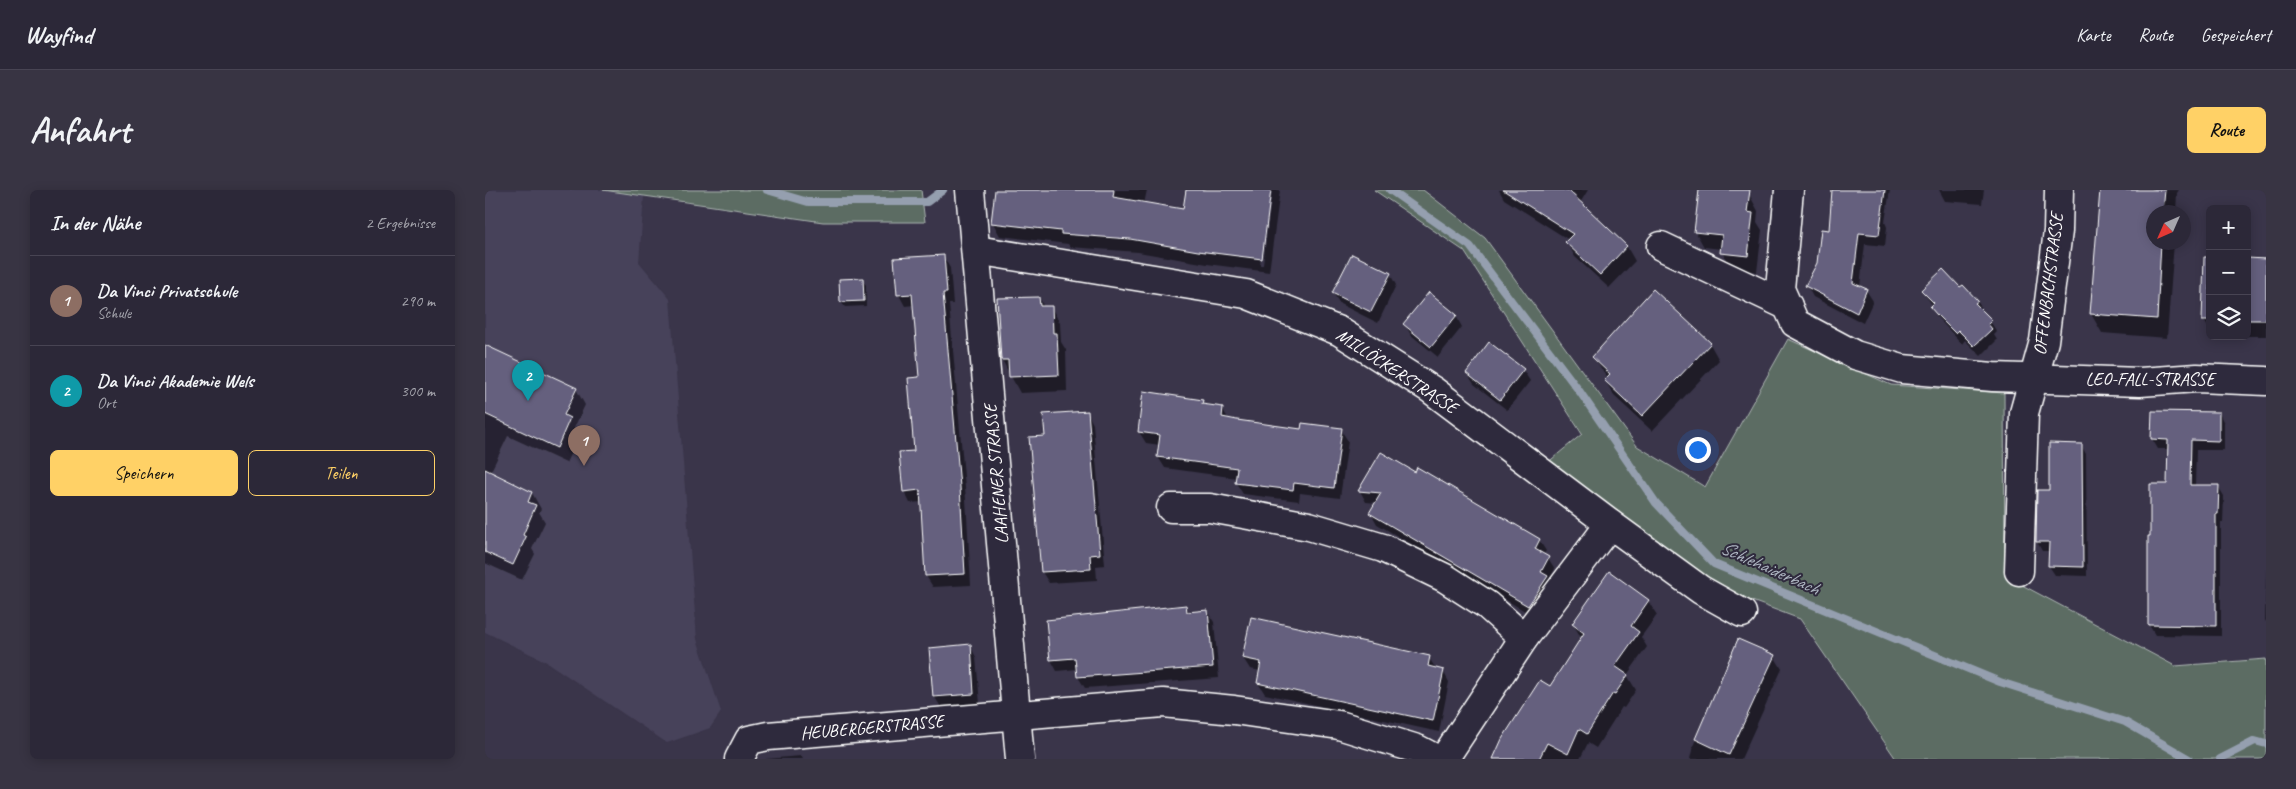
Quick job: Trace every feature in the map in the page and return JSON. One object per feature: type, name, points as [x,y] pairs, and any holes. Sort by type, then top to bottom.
[{"type":"street","name":"LEO-FALL-STRASSE","points":[[1789,190],[1780,289],[1795,322],[1855,355],[1902,369],[1993,377],[2140,382],[2197,378],[2266,381]]},
{"type":"street","name":"OFFENBACHSTRASSE","points":[[2034,378],[2045,332],[2058,231],[2059,190]]},
{"type":"street","name":"LAAHENER STRASSE","points":[[970,191],[977,250],[1020,759]]},
{"type":"street","points":[[1661,246],[1788,306]]},
{"type":"street","name":"MILLÖCKERSTRASSE","points":[[977,250],[1246,294],[1339,331],[1431,390],[1701,590],[1742,613]]},
{"type":"street","points":[[2019,570],[2024,413],[2034,378]]},
{"type":"street","points":[[1171,508],[1210,508],[1309,526],[1383,548],[1445,578],[1487,605],[1524,638]]},
{"type":"street","points":[[1444,759],[1524,638],[1610,524]]},
{"type":"street","points":[[1017,716],[1163,703],[1234,710],[1339,725],[1417,749],[1436,759]]},
{"type":"street","name":"HEUBERGERSTRASSE","points":[[739,759],[749,740],[768,736],[1017,716]]},
{"type":"shaded area","points":[[485,190],[603,190],[644,196],[639,262],[670,299],[697,639],[721,712],[710,728],[667,743],[545,661],[485,632]]},
{"type":"green space","points":[[603,190],[921,190],[925,222],[823,222]]},
{"type":"green space","points":[[1374,190],[1423,190],[1485,238],[1637,446],[1705,487],[1788,339],[1891,385],[2004,393],[2005,576],[2175,666],[2266,659],[2266,759],[1896,759],[1800,619],[1728,592],[1611,519],[1546,464],[1582,434],[1464,251]]},
{"type":"building","points":[[995,190],[1114,190],[1113,197],[1183,209],[1186,190],[1271,190],[1262,259],[1198,251],[1130,239],[1061,234],[1061,231],[991,223]]},
{"type":"building","points":[[1503,190],[1568,190],[1627,246],[1600,275],[1565,242],[1573,234]]},
{"type":"building","points":[[1699,190],[1750,190],[1747,212],[1753,213],[1748,256],[1720,253],[1722,235],[1694,232]]},
{"type":"building","points":[[1832,190],[1885,190],[1879,235],[1859,233],[1853,283],[1867,289],[1857,313],[1805,286],[1817,263],[1821,229],[1829,230]]},
{"type":"building","points":[[2100,190],[2165,190],[2164,205],[2146,205],[2146,250],[2161,250],[2157,319],[2090,314]]},
{"type":"building","points":[[1352,254],[1391,273],[1371,312],[1332,293]]},
{"type":"building","points":[[944,255],[947,293],[943,293],[960,487],[965,574],[925,576],[920,490],[903,492],[899,452],[914,451],[908,378],[919,377],[912,294],[897,295],[894,258]]},
{"type":"building","points":[[2204,257],[2206,257],[2206,321],[2202,321]]},
{"type":"building","points":[[2251,258],[2266,259],[2266,320],[2251,320]]},
{"type":"building","points":[[1943,269],[1960,287],[1963,285],[1978,301],[1975,303],[1992,320],[1988,324],[1992,329],[1974,346],[1958,330],[1955,333],[1937,315],[1930,307],[1934,303],[1921,290]]},
{"type":"building","points":[[863,278],[864,301],[840,302],[839,279]]},
{"type":"building","points":[[1653,289],[1711,343],[1642,416],[1604,380],[1610,374],[1592,357]]},
{"type":"building","points":[[1429,292],[1457,315],[1431,347],[1403,324]]},
{"type":"building","points":[[1039,297],[1040,306],[1052,306],[1053,333],[1057,333],[1059,375],[1009,377],[1008,360],[1001,360],[997,298]]},
{"type":"building","points":[[1489,342],[1524,369],[1500,400],[1466,373]]},
{"type":"building","points":[[485,345],[577,388],[564,415],[570,418],[557,448],[485,414]]},
{"type":"building","points":[[1143,391],[1203,400],[1202,404],[1223,407],[1222,417],[1237,420],[1301,429],[1302,423],[1342,428],[1334,488],[1294,483],[1293,490],[1235,483],[1237,468],[1157,457],[1160,435],[1138,432]]},
{"type":"building","points":[[1088,411],[1100,554],[1090,555],[1091,569],[1041,572],[1029,437],[1045,436],[1043,414]]},
{"type":"building","points":[[2152,411],[2219,412],[2219,441],[2191,440],[2190,485],[2219,485],[2218,514],[2216,514],[2216,626],[2148,625],[2150,484],[2167,484],[2168,440],[2151,439]]},
{"type":"building","points":[[2049,443],[2082,444],[2083,567],[2048,566],[2049,542],[2036,542],[2037,490],[2049,490]]},
{"type":"building","points":[[1381,452],[1415,472],[1417,467],[1540,539],[1535,549],[1549,557],[1541,572],[1548,576],[1528,606],[1369,513],[1381,493],[1358,491]]},
{"type":"building","points":[[485,469],[532,492],[528,502],[536,505],[523,535],[526,537],[513,565],[485,552]]},
{"type":"building","points":[[1609,571],[1649,600],[1631,626],[1639,632],[1615,666],[1628,675],[1615,694],[1613,693],[1587,734],[1579,729],[1568,754],[1547,743],[1539,759],[1493,759],[1502,739],[1540,680],[1550,686],[1584,633],[1572,624]]},
{"type":"building","points":[[1186,605],[1187,612],[1208,610],[1213,667],[1077,677],[1075,658],[1050,660],[1046,620]]},
{"type":"building","points":[[1251,617],[1430,656],[1428,666],[1444,670],[1433,721],[1257,683],[1261,662],[1242,658]]},
{"type":"building","points":[[1738,639],[1775,655],[1729,755],[1695,739]]},
{"type":"building","points":[[971,644],[974,694],[933,697],[929,648]]},
{"type":"waterway","name":"Schlehaiderbach","points":[[767,190],[808,202],[927,202],[943,190]]},
{"type":"waterway","name":"Schlehaiderbach","points":[[1390,190],[1470,246],[1580,392],[1656,503],[1714,564],[2000,682],[2125,722],[2189,759]]},
{"type":"waterway","name":"Schlehaiderbach","points":[[2220,759],[2255,741],[2266,744]]},
{"type":"place","name":"Da Vinci Akademie Wels","points":[[528,401]]},
{"type":"place","name":"Da Vinci Privatschule","points":[[584,466]]}]
